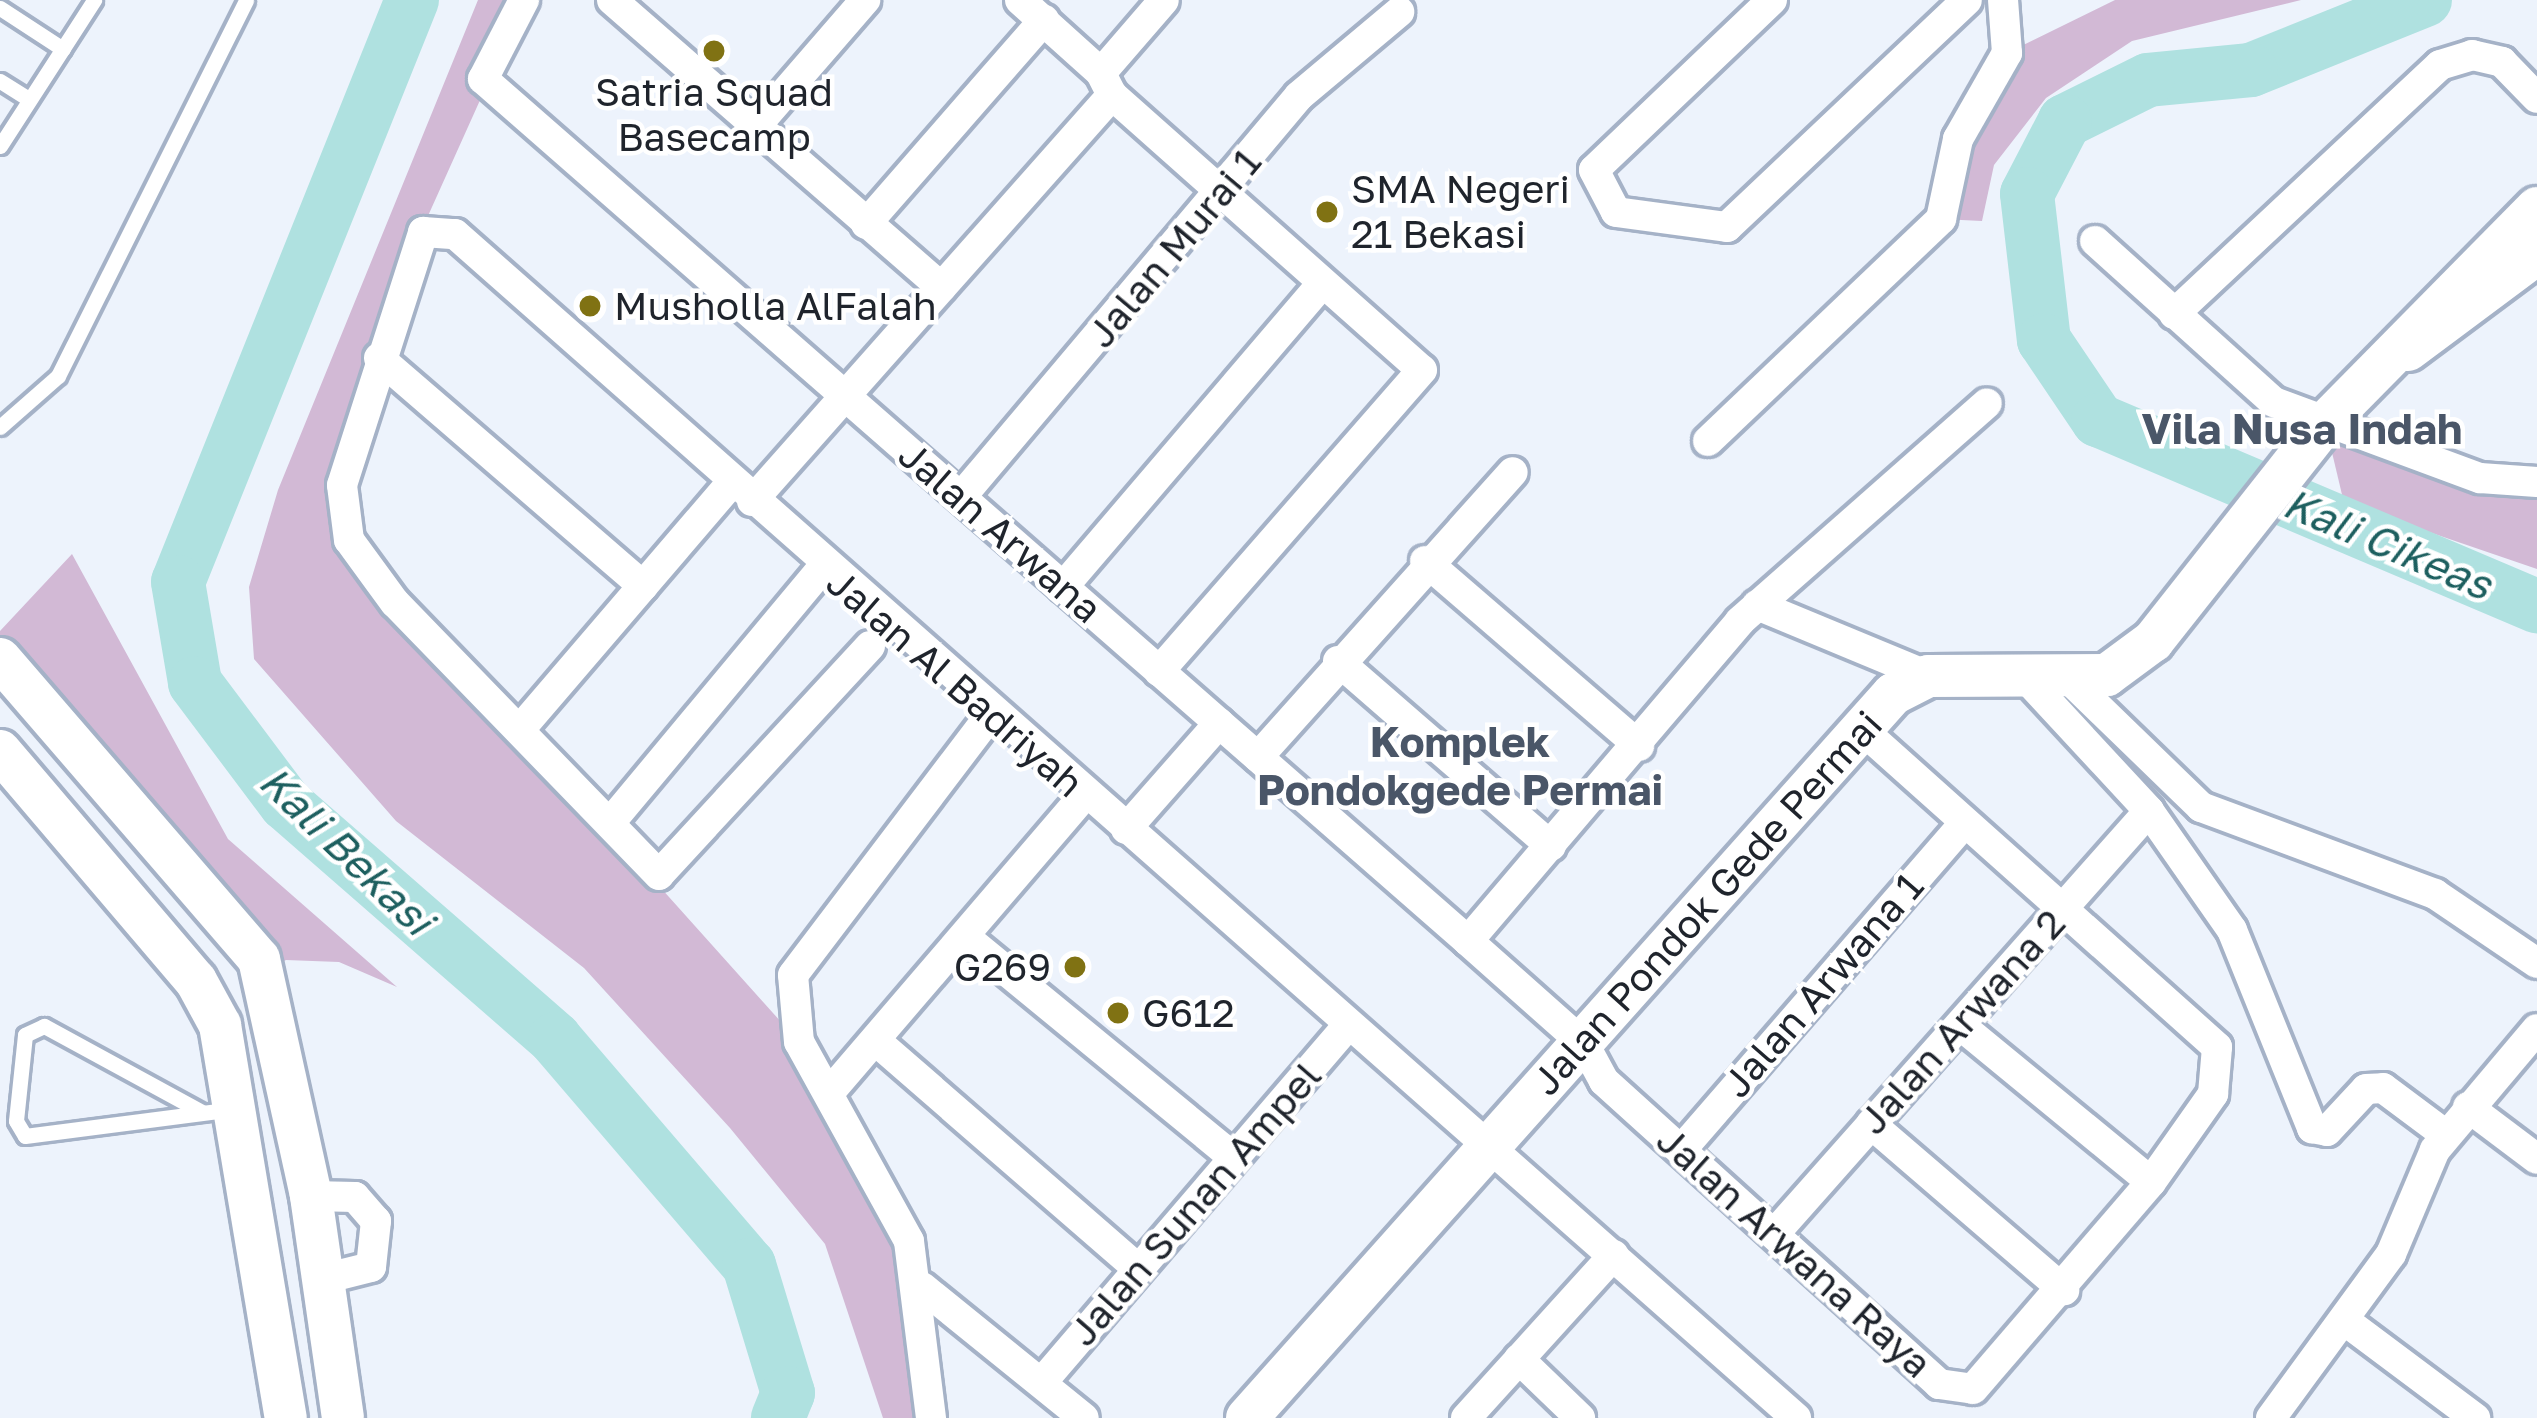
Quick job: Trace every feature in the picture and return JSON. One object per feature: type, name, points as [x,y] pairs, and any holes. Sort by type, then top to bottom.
[{"type":"street","name":"Jalan Arwana","points":[[524,0],[483,79],[1584,1044]]},
{"type":"street","points":[[612,0],[941,287]]},
{"type":"street","points":[[756,126],[865,0]]},
{"type":"street","points":[[522,727],[643,586],[843,394],[941,287],[1106,84],[1164,0]]},
{"type":"street","points":[[1772,0],[1594,170],[1600,191],[1616,212],[1727,227],[1967,0]]},
{"type":"street","points":[[1708,441],[1941,219],[1958,139],[2007,53],[2003,0]]},
{"type":"street","points":[[866,224],[1032,10],[1221,198],[1422,370],[1159,671]]},
{"type":"street","name":"Jalan Murai 1","points":[[961,497],[1221,198],[1299,96],[1400,12]]},
{"type":"street","points":[[2174,314],[2440,65],[2502,62],[2537,98]]},
{"type":"street","points":[[1757,605],[1928,676],[2072,681],[2107,675],[2153,641],[2317,431],[2396,356],[2440,296],[2537,208]]},
{"type":"street","name":"Jalan Al Badriyah","points":[[380,358],[423,232],[455,233],[822,568],[1126,829],[1346,1027],[1490,1146],[1796,1418]]},
{"type":"street","points":[[2095,241],[2274,402],[2317,431],[2480,478],[2537,482]]},
{"type":"street","points":[[2396,356],[2458,322],[2537,254]]},
{"type":"street","points":[[1063,586],[1322,284]]},
{"type":"street","points":[[643,586],[380,358],[342,485],[349,540],[395,603],[614,818],[659,875],[870,646]]},
{"type":"street","points":[[1468,940],[1757,605],[1987,403]]},
{"type":"street","points":[[1258,757],[1425,561],[1513,472]]},
{"type":"street","points":[[1425,561],[1639,746]]},
{"type":"street","points":[[614,818],[822,568]]},
{"type":"street","points":[[0,659],[259,959],[311,1196],[343,1418]]},
{"type":"street","points":[[1338,661],[1551,846]]},
{"type":"street","name":"Jalan Pondok Gede Permai","points":[[1247,1418],[1860,728],[1928,676]]},
{"type":"street","points":[[2026,678],[2149,812],[2232,930],[2312,1128],[2327,1131],[2366,1089],[2383,1088],[2446,1136]]},
{"type":"street","points":[[2072,681],[2201,807],[2435,894],[2537,963]]},
{"type":"street","points":[[931,1418],[922,1286],[909,1241],[799,1042],[793,975],[991,714]]},
{"type":"street","points":[[1126,829],[1219,723]]},
{"type":"street","points":[[1860,728],[2063,909]]},
{"type":"street","points":[[2,756],[196,981],[220,1024],[220,1110],[286,1418]]},
{"type":"street","points":[[829,1093],[970,941],[1084,796]]},
{"type":"street","name":"Jalan Arwana 2","points":[[1775,1234],[2149,812]]},
{"type":"street","name":"Jalan Arwana 1","points":[[1682,1149],[1965,822]]},
{"type":"street","name":"Jalan Arwana Raya","points":[[1584,1044],[1604,1081],[1775,1234],[1956,1390],[1972,1389],[2064,1290],[2151,1182],[2213,1094],[2217,1047],[2063,909]]},
{"type":"street","points":[[970,941],[1233,1157]]},
{"type":"street","points":[[1960,1025],[2151,1182]]},
{"type":"street","name":"Jalan Sunan Ampel","points":[[1043,1382],[1346,1027]]},
{"type":"street","points":[[2271,1418],[2348,1323],[2391,1253],[2446,1136],[2468,1107],[2526,1063],[2537,1029]]},
{"type":"street","points":[[877,1041],[1137,1268]]},
{"type":"street","points":[[2468,1107],[2537,1159]]},
{"type":"street","points":[[1870,1124],[2064,1290]]},
{"type":"street","points":[[311,1196],[355,1197],[376,1221],[371,1267],[323,1279]]},
{"type":"street","points":[[1466,1418],[1614,1256]]},
{"type":"street","points":[[922,1286],[1084,1418]]},
{"type":"street","points":[[2348,1323],[2475,1418]]},
{"type":"street","points":[[1519,1359],[1580,1418]]},
{"type":"lane","points":[[0,146],[93,0]]},
{"type":"lane","points":[[0,427],[58,376],[246,0]]},
{"type":"lane","points":[[0,8],[63,49]]},
{"type":"lane","points":[[0,81],[29,99]]},
{"type":"lane","points":[[44,1026],[220,1110],[25,1136],[16,1121],[25,1035],[44,1026]]},
{"type":"shaded area","points":[[478,0],[525,0],[414,247],[342,485],[349,540],[799,1042],[909,1241],[930,1418],[883,1418],[825,1244],[730,1128],[584,968],[396,821],[254,659],[249,587],[278,490]]},
{"type":"shaded area","points":[[2115,0],[2301,0],[2132,41],[2046,98],[1994,165],[1982,221],[1941,219],[2007,53]]},
{"type":"shaded area","points":[[2325,423],[2537,482],[2537,569],[2344,503]]},
{"type":"shaded area","points":[[72,554],[228,839],[397,987],[339,962],[286,960],[262,973],[0,659],[0,631]]},
{"type":"waterway","name":"Kali Bekasi","points":[[412,0],[178,582],[195,683],[286,804],[555,1039],[749,1265],[788,1393],[778,1418]]},
{"type":"waterway","name":"Kali Cikeas","points":[[2425,0],[2251,70],[2148,80],[2065,121],[2027,194],[2044,340],[2098,420],[2537,606]]},
{"type":"place","name":"Satria Squad Basecamp","points":[[714,51]]},
{"type":"place","name":"SMA Negeri 21 Bekasi","points":[[1327,212]]},
{"type":"place","name":"Musholla AlFalah","points":[[590,306]]},
{"type":"place","name":"G269","points":[[1075,967]]},
{"type":"place","name":"G612","points":[[1118,1013]]},
{"type":"district","name":"Vila Nusa Indah","points":[[2302,428]]},
{"type":"district","name":"Komplek Pondokgede Permai","points":[[1460,765]]}]
